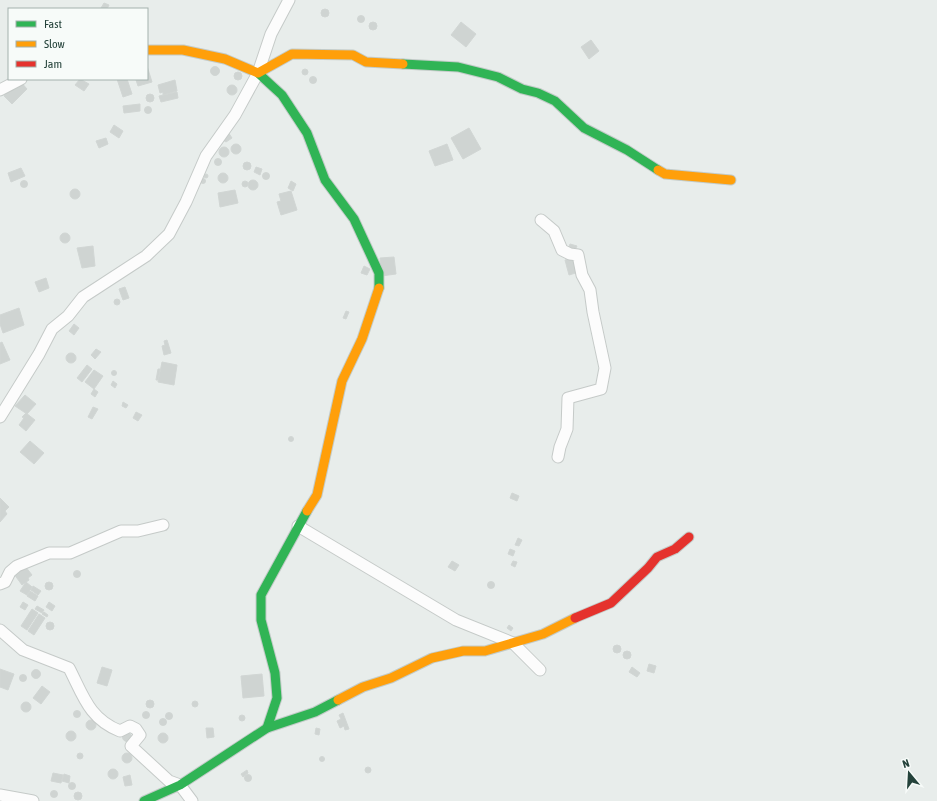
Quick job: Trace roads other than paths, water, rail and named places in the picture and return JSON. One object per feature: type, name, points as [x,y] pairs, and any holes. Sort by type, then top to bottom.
[{"type":"street","points":[[0,417],[36,359],[52,328],[68,316],[83,297],[146,256],[169,234],[186,202],[206,156],[235,115],[258,73],[271,34],[289,0]]},
{"type":"street","points":[[148,50],[183,50],[225,59],[258,73],[282,95],[306,133],[325,180],[354,219],[379,273],[379,291],[362,338],[342,381],[317,495],[298,526],[261,595],[261,620],[275,673],[277,698],[267,728]]},
{"type":"street","points":[[258,73],[292,54],[353,56],[366,62],[458,67],[480,71],[498,77],[522,89],[538,93],[555,100],[584,128],[627,150],[665,174],[731,180]]},
{"type":"street","points":[[0,90],[19,80]]},
{"type":"street","points":[[541,220],[554,230],[562,250],[570,254],[578,255],[582,275],[590,290],[593,312],[605,368],[602,389],[568,398],[567,429],[560,446],[558,457]]},
{"type":"street","points":[[0,584],[5,582],[10,572],[17,566],[49,553],[70,554],[121,532],[138,531],[163,525]]},
{"type":"street","points":[[298,526],[456,620],[513,643],[540,670]]},
{"type":"street","points":[[144,801],[180,785],[267,728],[315,712],[363,687],[391,678],[432,658],[463,651],[485,651],[543,634],[566,622],[611,603],[648,568],[657,557],[674,549],[689,537]]},
{"type":"street","points":[[0,630],[23,650],[68,668],[81,696],[90,709],[110,727],[120,731],[130,726],[136,729],[140,735],[131,746],[169,780],[180,785],[192,801]]},
{"type":"street","points":[[0,796],[33,801]]}]
